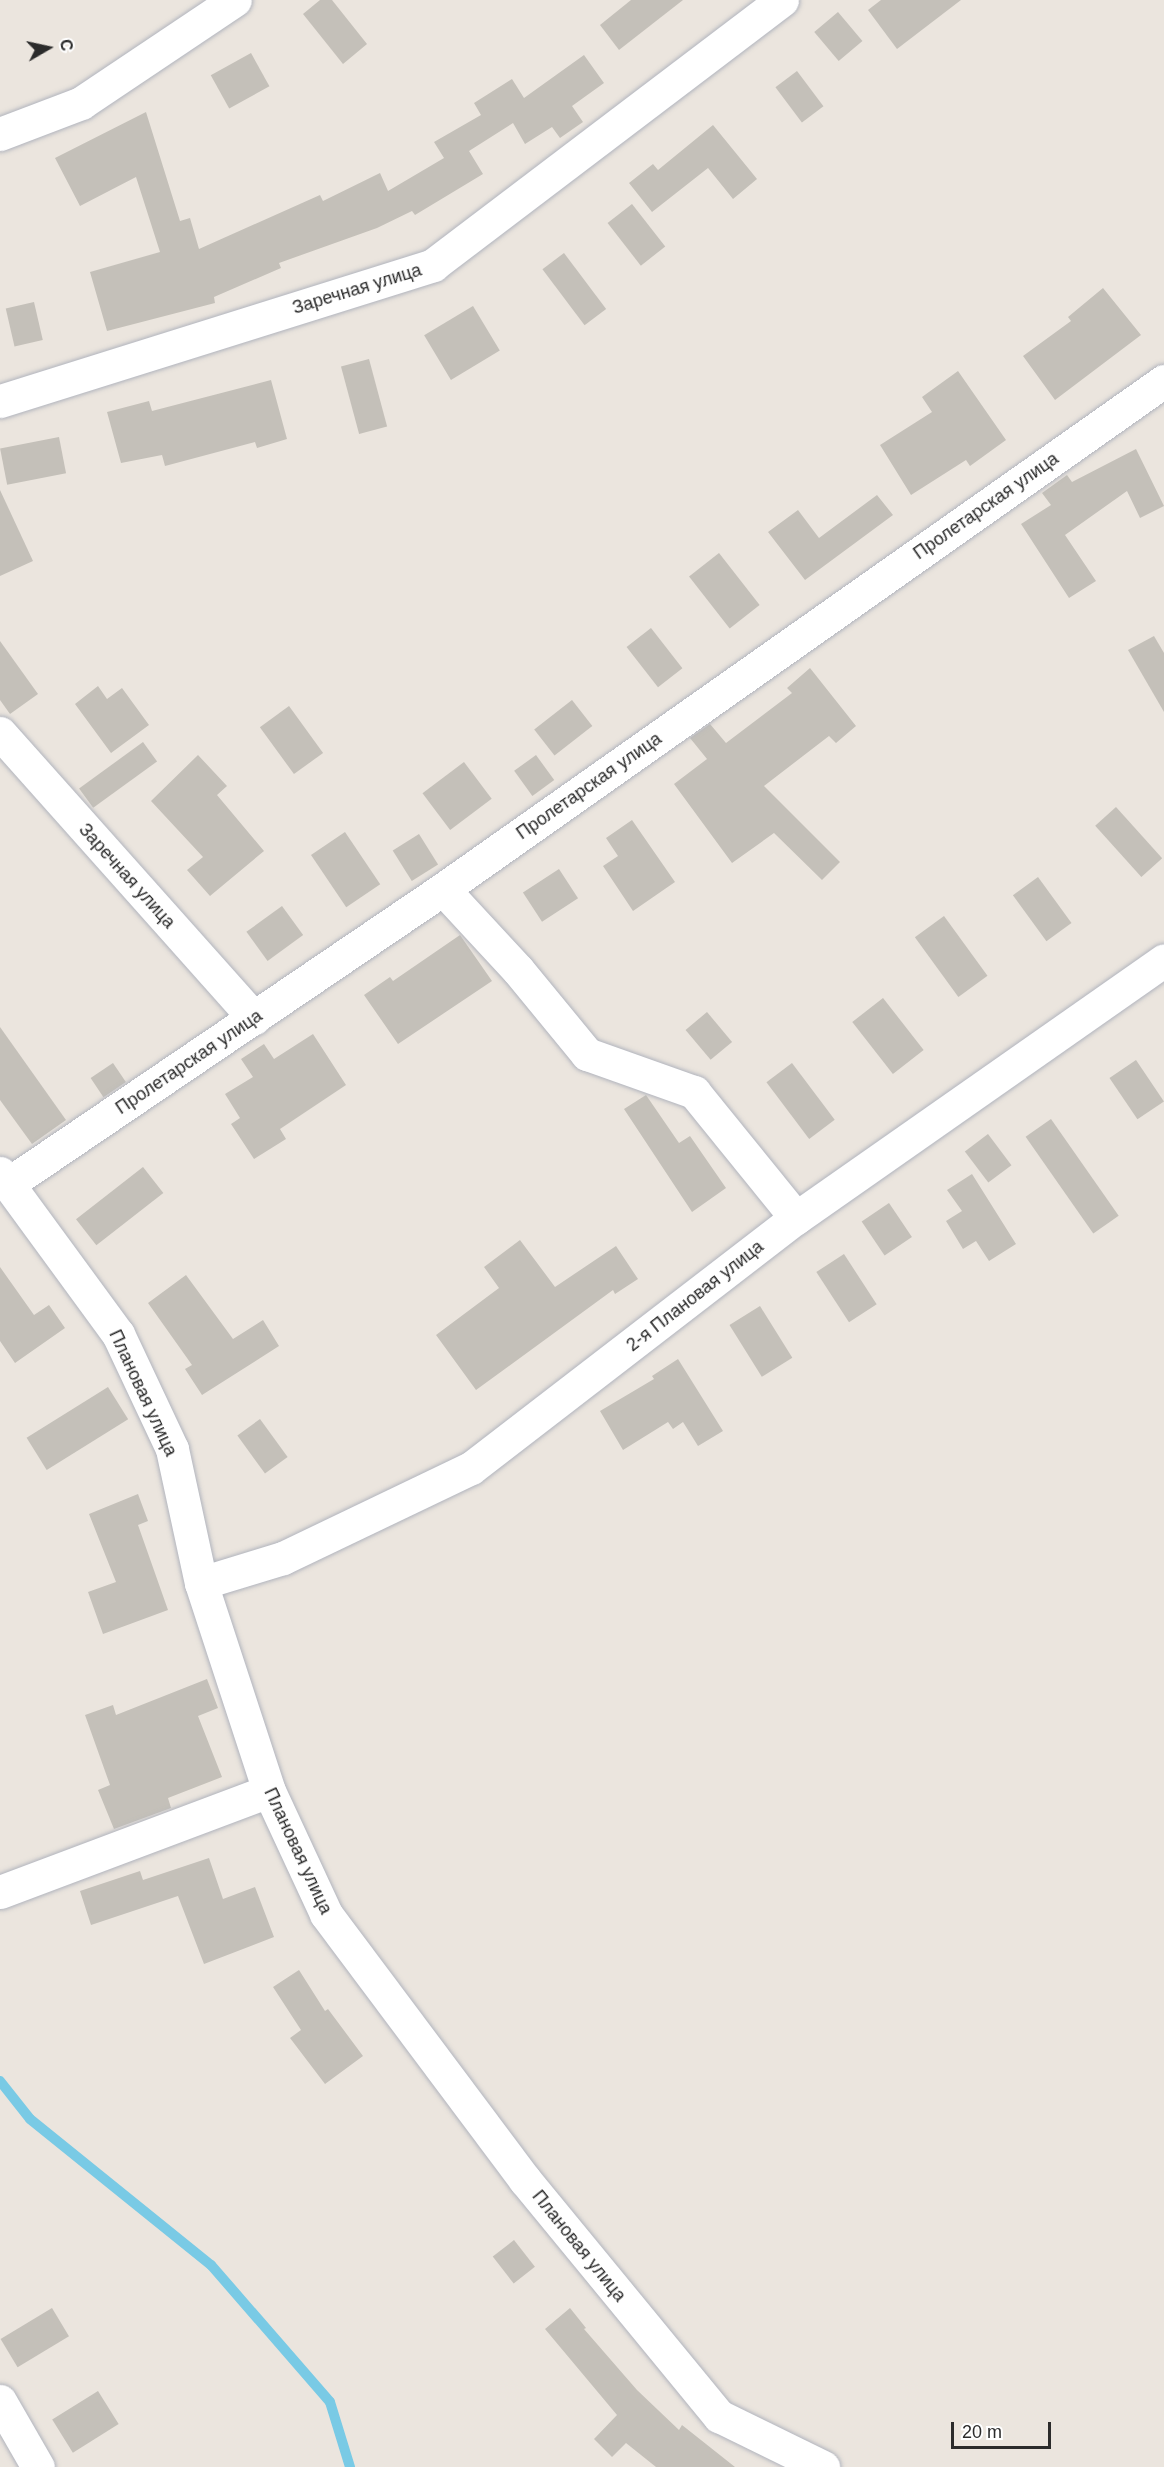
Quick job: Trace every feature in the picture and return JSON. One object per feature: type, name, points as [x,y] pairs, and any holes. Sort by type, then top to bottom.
[{"type":"street","points":[[0,134],[81,103],[235,0]]},
{"type":"street","name":"Заречная улица","points":[[0,401],[433,265],[782,0]]},
{"type":"street","name":"Пролетарская улица","points":[[4,1179],[254,1018],[443,889],[1164,381]]},
{"type":"street","name":"Заречная улица","points":[[0,734],[254,1018]]},
{"type":"street","points":[[443,889],[518,970],[587,1054],[694,1092],[796,1218]]},
{"type":"street","name":"2-я Плановая улица","points":[[201,1583],[284,1558],[471,1468],[796,1218],[1164,960]]},
{"type":"street","name":"Плановая улица","points":[[4,1179],[118,1334],[172,1449],[201,1583],[268,1791],[326,1914],[540,2198],[719,2416],[823,2467]]},
{"type":"street","points":[[0,1892],[268,1791]]},
{"type":"street","points":[[0,2401],[38,2467]]},
{"type":"building","points":[[320,0],[332,0],[367,44],[343,64],[303,14]]},
{"type":"building","points":[[631,0],[683,0],[619,50],[600,25]]},
{"type":"building","points":[[881,0],[961,0],[897,49],[868,10]]},
{"type":"building","points":[[838,12],[862,41],[839,61],[814,32]]},
{"type":"building","points":[[251,53],[269,86],[229,109],[211,75]]},
{"type":"building","points":[[584,55],[604,83],[572,106],[583,122],[560,138],[552,127],[525,144],[513,123],[469,151],[483,174],[415,215],[412,211],[377,228],[279,263],[281,268],[214,297],[215,303],[107,331],[90,272],[160,252],[136,177],[80,206],[55,158],[146,112],[180,221],[190,218],[199,249],[320,195],[323,201],[380,173],[388,191],[444,158],[434,142],[481,115],[474,103],[512,79],[524,98]]},
{"type":"building","points":[[797,71],[823,106],[802,122],[775,87]]},
{"type":"building","points":[[713,125],[757,179],[733,199],[708,168],[652,212],[629,183],[653,164],[658,170]]},
{"type":"building","points":[[632,204],[665,247],[641,266],[608,223]]},
{"type":"building","points":[[564,253],[606,309],[585,325],[542,269]]},
{"type":"building","points":[[1103,288],[1141,335],[1055,400],[1023,356],[1071,321],[1068,317]]},
{"type":"building","points":[[34,302],[43,340],[15,347],[6,309]]},
{"type":"building","points":[[473,306],[500,351],[451,380],[424,335]]},
{"type":"building","points":[[369,359],[387,427],[359,434],[341,367]]},
{"type":"building","points":[[958,371],[1006,440],[970,466],[966,460],[911,495],[880,445],[932,412],[922,397]]},
{"type":"building","points":[[271,380],[287,439],[257,448],[255,442],[165,466],[162,455],[121,463],[107,412],[149,401],[152,411]]},
{"type":"building","points":[[59,437],[66,473],[7,485],[0,448]]},
{"type":"building","points":[[1136,449],[1164,506],[1140,518],[1127,491],[1065,535],[1096,581],[1069,598],[1021,524],[1051,505],[1042,493],[1067,475],[1072,482]]},
{"type":"building","points":[[0,490],[33,561],[0,576]]},
{"type":"building","points":[[877,495],[893,515],[805,580],[768,532],[798,510],[819,538]]},
{"type":"building","points":[[719,553],[760,605],[730,628],[689,576]]},
{"type":"building","points":[[651,628],[682,668],[658,687],[627,647]]},
{"type":"building","points":[[1154,636],[1164,653],[1164,712],[1128,650]]},
{"type":"building","points":[[0,641],[38,694],[10,714],[0,700]]},
{"type":"building","points":[[810,668],[856,726],[836,743],[829,736],[764,786],[840,862],[822,880],[774,833],[732,863],[674,784],[707,759],[690,738],[710,724],[726,743],[792,693],[787,688]]},
{"type":"building","points":[[98,686],[107,699],[122,688],[149,725],[111,753],[75,704]]},
{"type":"building","points":[[572,700],[592,726],[554,756],[534,730]]},
{"type":"building","points":[[289,706],[323,753],[294,774],[260,727]]},
{"type":"building","points":[[143,742],[157,761],[93,808],[79,788]]},
{"type":"building","points":[[198,755],[227,786],[217,795],[264,851],[210,896],[187,870],[203,857],[151,801]]},
{"type":"building","points":[[536,755],[554,780],[532,796],[514,771]]},
{"type":"building","points":[[464,762],[492,799],[450,830],[422,793]]},
{"type":"building","points":[[1116,807],[1162,858],[1141,877],[1095,826]]},
{"type":"building","points":[[632,820],[675,882],[633,911],[603,866],[618,856],[606,838]]},
{"type":"building","points":[[345,832],[380,884],[346,907],[311,855]]},
{"type":"building","points":[[419,834],[438,865],[412,881],[393,850]]},
{"type":"building","points":[[559,869],[578,898],[542,922],[523,892]]},
{"type":"building","points":[[1038,877],[1072,923],[1046,941],[1013,895]]},
{"type":"building","points":[[282,906],[303,935],[268,961],[246,932]]},
{"type":"building","points":[[944,916],[987,976],[958,997],[915,937]]},
{"type":"building","points":[[460,935],[492,981],[398,1044],[364,995],[390,977],[393,981]]},
{"type":"building","points":[[883,998],[924,1050],[893,1074],[852,1022]]},
{"type":"building","points":[[707,1012],[732,1042],[711,1060],[686,1030]]},
{"type":"building","points":[[0,1027],[66,1120],[32,1144],[0,1100]]},
{"type":"building","points":[[313,1034],[346,1085],[280,1129],[286,1139],[254,1159],[231,1124],[240,1118],[225,1094],[253,1077],[241,1059],[264,1044],[274,1059]]},
{"type":"building","points":[[1136,1060],[1164,1101],[1137,1119],[1109,1078]]},
{"type":"building","points":[[113,1063],[126,1082],[103,1097],[91,1078]]},
{"type":"building","points":[[792,1063],[835,1120],[809,1139],[766,1082]]},
{"type":"building","points":[[646,1095],[679,1143],[690,1136],[726,1188],[692,1212],[624,1109]]},
{"type":"building","points":[[1051,1119],[1119,1216],[1093,1233],[1026,1137]]},
{"type":"building","points":[[988,1134],[1011,1165],[988,1183],[965,1151]]},
{"type":"building","points":[[143,1167],[163,1193],[96,1245],[76,1219]]},
{"type":"building","points":[[972,1174],[1016,1244],[989,1261],[976,1241],[963,1249],[946,1221],[962,1211],[947,1190]]},
{"type":"building","points":[[889,1203],[912,1237],[885,1255],[862,1221]]},
{"type":"building","points":[[520,1240],[555,1287],[616,1246],[638,1279],[615,1294],[613,1290],[476,1390],[436,1335],[499,1288],[484,1267]]},
{"type":"building","points":[[844,1254],[877,1304],[849,1322],[816,1272]]},
{"type":"building","points":[[0,1267],[34,1315],[49,1305],[65,1328],[15,1363],[0,1341]]},
{"type":"building","points":[[186,1275],[233,1339],[263,1320],[279,1346],[202,1395],[185,1369],[192,1365],[148,1303]]},
{"type":"building","points":[[760,1306],[792,1358],[762,1377],[729,1325]]},
{"type":"building","points":[[678,1359],[723,1431],[698,1446],[683,1422],[673,1429],[668,1422],[623,1450],[600,1411],[654,1379],[652,1376]]},
{"type":"building","points":[[108,1387],[128,1419],[47,1470],[27,1438]]},
{"type":"building","points":[[260,1419],[288,1457],[265,1473],[237,1435]]},
{"type":"building","points":[[138,1494],[148,1521],[138,1525],[168,1610],[103,1634],[88,1592],[116,1582],[89,1514]]},
{"type":"building","points":[[207,1679],[218,1708],[198,1716],[222,1777],[168,1798],[171,1808],[114,1829],[98,1790],[110,1785],[85,1715],[113,1705],[116,1715]]},
{"type":"building","points":[[209,1858],[223,1899],[255,1887],[274,1937],[204,1964],[178,1896],[91,1925],[80,1891],[140,1871],[143,1880]]},
{"type":"building","points":[[299,1970],[325,2011],[328,2009],[363,2056],[325,2084],[290,2038],[301,2030],[273,1987]]},
{"type":"building","points":[[514,2240],[535,2267],[514,2283],[493,2257]]},
{"type":"building","points":[[52,2308],[69,2336],[18,2367],[1,2339]]},
{"type":"building","points":[[570,2308],[586,2328],[584,2329],[637,2390],[679,2430],[682,2425],[735,2467],[656,2467],[626,2443],[612,2457],[594,2439],[617,2415],[545,2329]]},
{"type":"building","points":[[98,2391],[119,2424],[73,2453],[52,2420]]},
{"type":"waterway","points":[[0,2081],[30,2119],[211,2265],[330,2402],[350,2467]]}]
